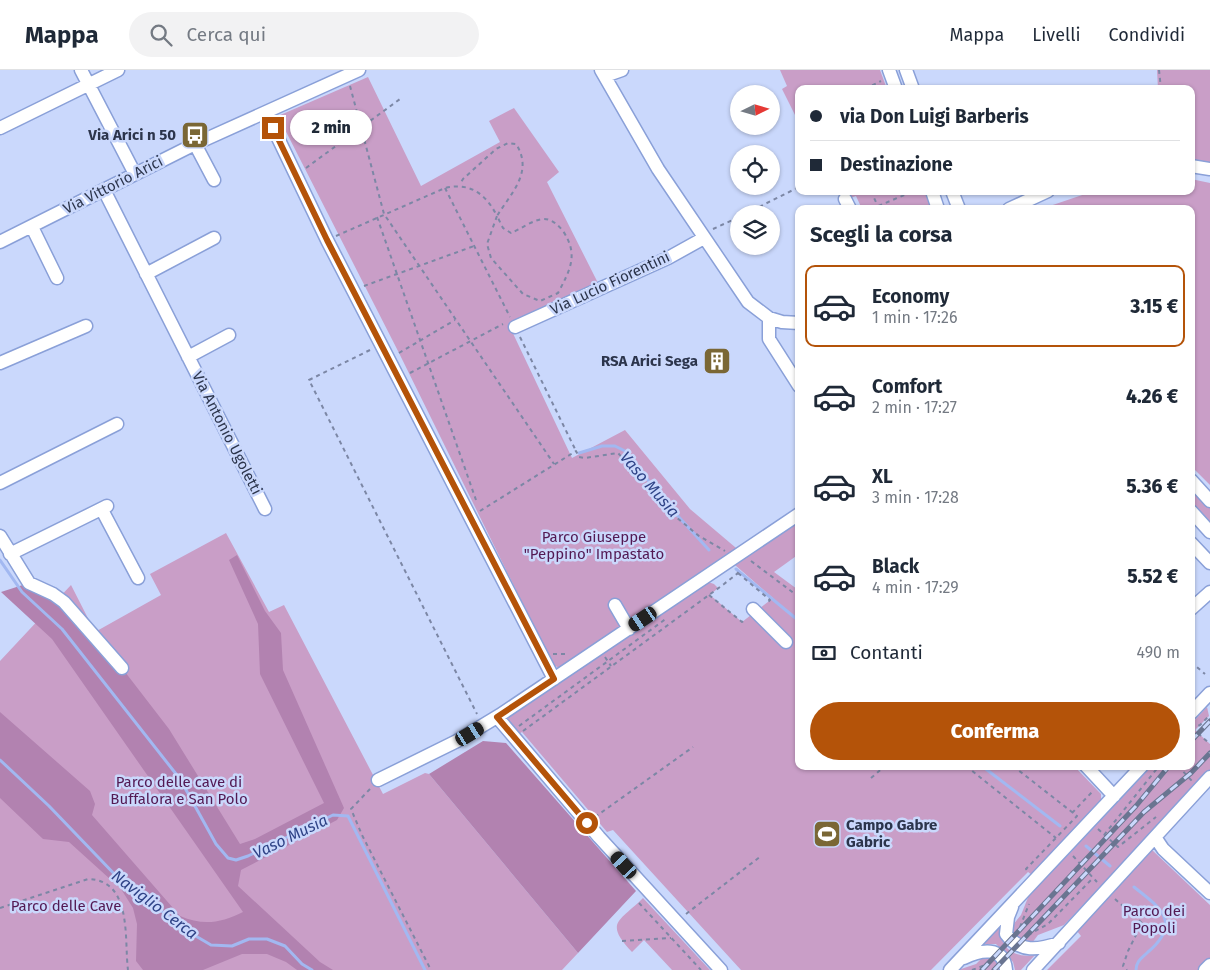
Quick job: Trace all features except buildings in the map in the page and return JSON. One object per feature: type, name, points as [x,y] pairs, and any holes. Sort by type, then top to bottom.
[{"type":"street","points":[[81,70],[135,174]]},
{"type":"street","points":[[0,128],[118,70]]},
{"type":"street","points":[[622,70],[603,73],[658,169],[703,237],[748,302],[769,318],[782,322],[795,323]]},
{"type":"street","points":[[906,70],[912,85]]},
{"type":"street","name":"Via Vittorio Arici","points":[[0,242],[195,144],[354,72]]},
{"type":"street","points":[[266,113],[327,240],[554,679]]},
{"type":"street","points":[[195,144],[214,180]]},
{"type":"street","points":[[1195,167],[1210,169]]},
{"type":"street","name":"Via Antonio Ugoletti","points":[[104,190],[265,509]]},
{"type":"street","points":[[1018,205],[1039,195]]},
{"type":"street","points":[[32,227],[57,278]]},
{"type":"street","name":"Via Lucio Fiorentini","points":[[509,325],[668,258],[703,237]]},
{"type":"street","points":[[146,274],[214,238]]},
{"type":"street","points":[[769,318],[769,339],[795,380]]},
{"type":"street","points":[[0,363],[86,326]]},
{"type":"street","name":"Via Antonio Ugoletti","points":[[188,357],[229,335]]},
{"type":"street","points":[[0,483],[117,424]]},
{"type":"street","points":[[1195,484],[1210,501]]},
{"type":"street","points":[[10,554],[104,508],[138,578]]},
{"type":"street","points":[[1195,515],[1210,532]]},
{"type":"street","points":[[378,780],[483,726],[795,517]]},
{"type":"street","points":[[0,536],[29,583],[53,594],[64,602],[122,668]]},
{"type":"street","points":[[1195,547],[1210,563]]},
{"type":"street","points":[[1195,605],[1210,592]]},
{"type":"street","points":[[614,606],[629,629]]},
{"type":"street","points":[[753,609],[786,642]]},
{"type":"street","points":[[1195,709],[1210,693]]},
{"type":"street","points":[[497,717],[518,735],[599,837],[721,970]]},
{"type":"street","points":[[1090,770],[1114,796]]},
{"type":"street","points":[[950,970],[1138,770]]},
{"type":"street","points":[[1033,970],[1210,777]]},
{"type":"street","points":[[1154,837],[1163,849],[1210,893]]},
{"type":"street","points":[[1014,902],[1006,925],[1006,934],[1013,944],[1022,948],[1033,949],[1059,943]]},
{"type":"street","points":[[959,960],[975,952],[995,952],[1002,957],[1006,970]]},
{"type":"street","points":[[1205,970],[1208,960]]},
{"type":"path","points":[[1160,70],[1161,85]]},
{"type":"path","points":[[354,72],[361,127],[384,214],[554,464]]},
{"type":"path","points":[[876,85],[892,79]]},
{"type":"path","points":[[296,175],[400,99]]},
{"type":"path","points":[[327,240],[445,188],[460,184],[486,198],[497,216],[503,228],[511,233],[542,219],[551,220],[561,229],[572,246],[572,262],[558,293],[540,301],[523,294],[503,274],[491,258],[487,244],[497,216],[519,186],[524,164],[522,153],[516,144],[508,143],[496,149],[485,161],[463,178],[460,184]]},
{"type":"path","points":[[762,205],[795,189]]},
{"type":"path","points":[[884,205],[906,195]]},
{"type":"path","points":[[377,217],[476,502]]},
{"type":"path","points":[[703,237],[730,222]]},
{"type":"path","points":[[364,286],[474,246]]},
{"type":"path","points":[[399,353],[456,319]]},
{"type":"path","points":[[399,378],[470,341],[509,325]]},
{"type":"path","points":[[381,344],[308,380],[483,726]]},
{"type":"path","points":[[470,517],[576,451],[579,457],[585,458],[618,453],[676,517],[699,536],[726,552],[742,553]]},
{"type":"path","points":[[518,735],[724,584],[738,573],[732,568],[735,565]]},
{"type":"path","points":[[761,567],[795,594]]},
{"type":"path","points":[[518,735],[519,726],[668,617]]},
{"type":"path","points":[[552,654],[568,654],[574,650]]},
{"type":"path","points":[[1195,665],[1205,674]]},
{"type":"path","points":[[1195,728],[1210,714]]},
{"type":"path","points":[[1195,732],[1210,744]]},
{"type":"path","points":[[595,817],[694,747]]},
{"type":"path","points":[[871,778],[880,770]]},
{"type":"path","points":[[971,770],[1056,838]]},
{"type":"path","points":[[1018,770],[1077,816],[1026,869]]},
{"type":"path","points":[[1104,835],[1156,770]]},
{"type":"path","points":[[378,780],[351,809],[362,835],[431,970]]},
{"type":"path","points":[[1072,813],[1096,789]]},
{"type":"path","points":[[1095,827],[1118,847],[1157,816]]},
{"type":"path","points":[[681,919],[761,856]]},
{"type":"path","points":[[1013,944],[1048,924],[1093,877]]},
{"type":"path","points":[[0,908],[88,879],[98,879],[110,886],[118,896],[124,911],[128,970]]},
{"type":"path","points":[[639,903],[701,970]]},
{"type":"path","points":[[622,941],[672,938]]},
{"type":"path","points":[[972,970],[1002,957]]},
{"type":"green space","points":[[780,70],[880,70],[886,85],[795,85],[795,115],[782,89],[787,86]]},
{"type":"green space","points":[[1157,70],[1210,70],[1210,164],[1195,162],[1195,85],[1158,85]]},
{"type":"green space","name":"Parco Giuseppe \"Peppino\" Impastato","points":[[368,77],[421,186],[500,142],[489,121],[514,108],[559,172],[547,182],[598,283],[509,325],[572,458],[625,430],[690,509],[742,553],[566,671],[553,665],[399,353],[278,116]]},
{"type":"green space","points":[[1195,180],[1210,183],[1210,485],[1195,470],[1195,205],[1053,205],[1082,195],[1195,195]]},
{"type":"green space","points":[[849,195],[928,195],[931,205],[860,205],[856,196],[850,198]]},
{"type":"green space","points":[[1195,491],[1210,507],[1210,525],[1195,508]]},
{"type":"green space","points":[[795,525],[795,557],[774,572],[795,588],[795,770],[1078,770],[1101,794],[1101,804],[1032,875],[1028,872],[931,970],[741,970],[613,830],[607,832],[522,732],[519,734],[507,720],[509,715],[705,581],[714,584],[718,588],[710,595],[742,622],[773,598],[735,565]]},
{"type":"green space","name":"Parco delle cave di Buffalora e San Polo","points":[[226,533],[269,612],[284,605],[383,794],[425,773],[429,774],[578,953],[562,970],[0,970],[0,661],[71,585],[95,632],[161,595],[150,574]]},
{"type":"green space","points":[[237,555],[265,611],[281,633],[283,670],[344,808],[337,820],[241,870],[238,886],[320,962],[333,970],[297,970],[286,962],[267,954],[242,954],[203,970],[143,970],[136,961],[137,924],[133,908],[121,889],[69,842],[43,839],[0,798],[0,712],[90,791],[95,804],[92,815],[180,916],[196,921],[212,922],[227,919],[243,912],[52,639],[1,592],[29,583],[53,594],[122,668],[169,729],[240,844],[255,839],[324,803],[260,674],[258,624],[229,560]]},
{"type":"green space","points":[[1207,707],[1209,716],[1195,730],[1195,720]]},
{"type":"green space","points":[[1195,730],[1210,744],[1210,773],[1064,925],[1038,935],[1032,943],[1022,944],[1013,935],[1012,926],[1021,915],[1031,890],[1070,853],[1148,770],[1195,770]]},
{"type":"green space","points":[[483,741],[506,743],[636,891],[578,953],[429,774]]},
{"type":"green space","name":"Parco dei Popoli","points":[[1151,849],[1210,905],[1210,970],[1047,970],[1081,936],[1077,931]]},
{"type":"green space","points":[[643,898],[710,970],[672,970],[644,940],[632,952],[619,934],[618,923]]},
{"type":"green space","points":[[1001,922],[1001,937],[1008,949],[1019,955],[1035,955],[1021,970],[1015,970],[1013,962],[996,944],[979,944]]},
{"type":"green space","points":[[983,957],[993,957],[998,960],[1001,970],[958,970],[976,964]]},
{"type":"waterway","name":"Vaso Musia","points":[[579,453],[602,446],[615,446],[625,451],[666,503],[709,550]]},
{"type":"waterway","name":"Vaso Musia","points":[[0,560],[22,592],[62,629],[180,779],[216,844],[228,858],[236,860],[248,856],[333,815],[348,816],[425,970]]},
{"type":"waterway","name":"Vaso Musia","points":[[736,569],[795,618]]},
{"type":"waterway","name":"Naviglio Cerca","points":[[0,760],[49,806],[121,881],[194,935],[211,945],[232,946],[249,939],[267,939],[285,946],[302,964],[312,970]]},
{"type":"waterway","name":"Vaso Musia","points":[[987,770],[1060,826]]},
{"type":"waterway","name":"Vaso Musia","points":[[1086,846],[1110,866]]},
{"type":"waterway","name":"Vaso Musia","points":[[1134,887],[1159,909],[1164,916],[1166,924],[1164,933],[1140,960],[1136,970]]},
{"type":"railway","points":[[1195,737],[1210,721]]},
{"type":"railway","points":[[1195,769],[1210,753]]},
{"type":"railway","points":[[982,970],[1136,806],[1166,770]]},
{"type":"railway","points":[[994,970],[1144,812],[1194,770]]},
{"type":"place","name":"Via Arici n 50","points":[[195,135]]},
{"type":"place","name":"RSA Arici Sega","points":[[717,361]]},
{"type":"place","name":"Campo Gabre Gabric","points":[[827,834]]},
{"type":"route","points":[[273,128],[327,240],[554,679],[497,717],[587,823]]},
{"type":"park label","name":"Parco delle Cave","points":[[66,906]]}]
